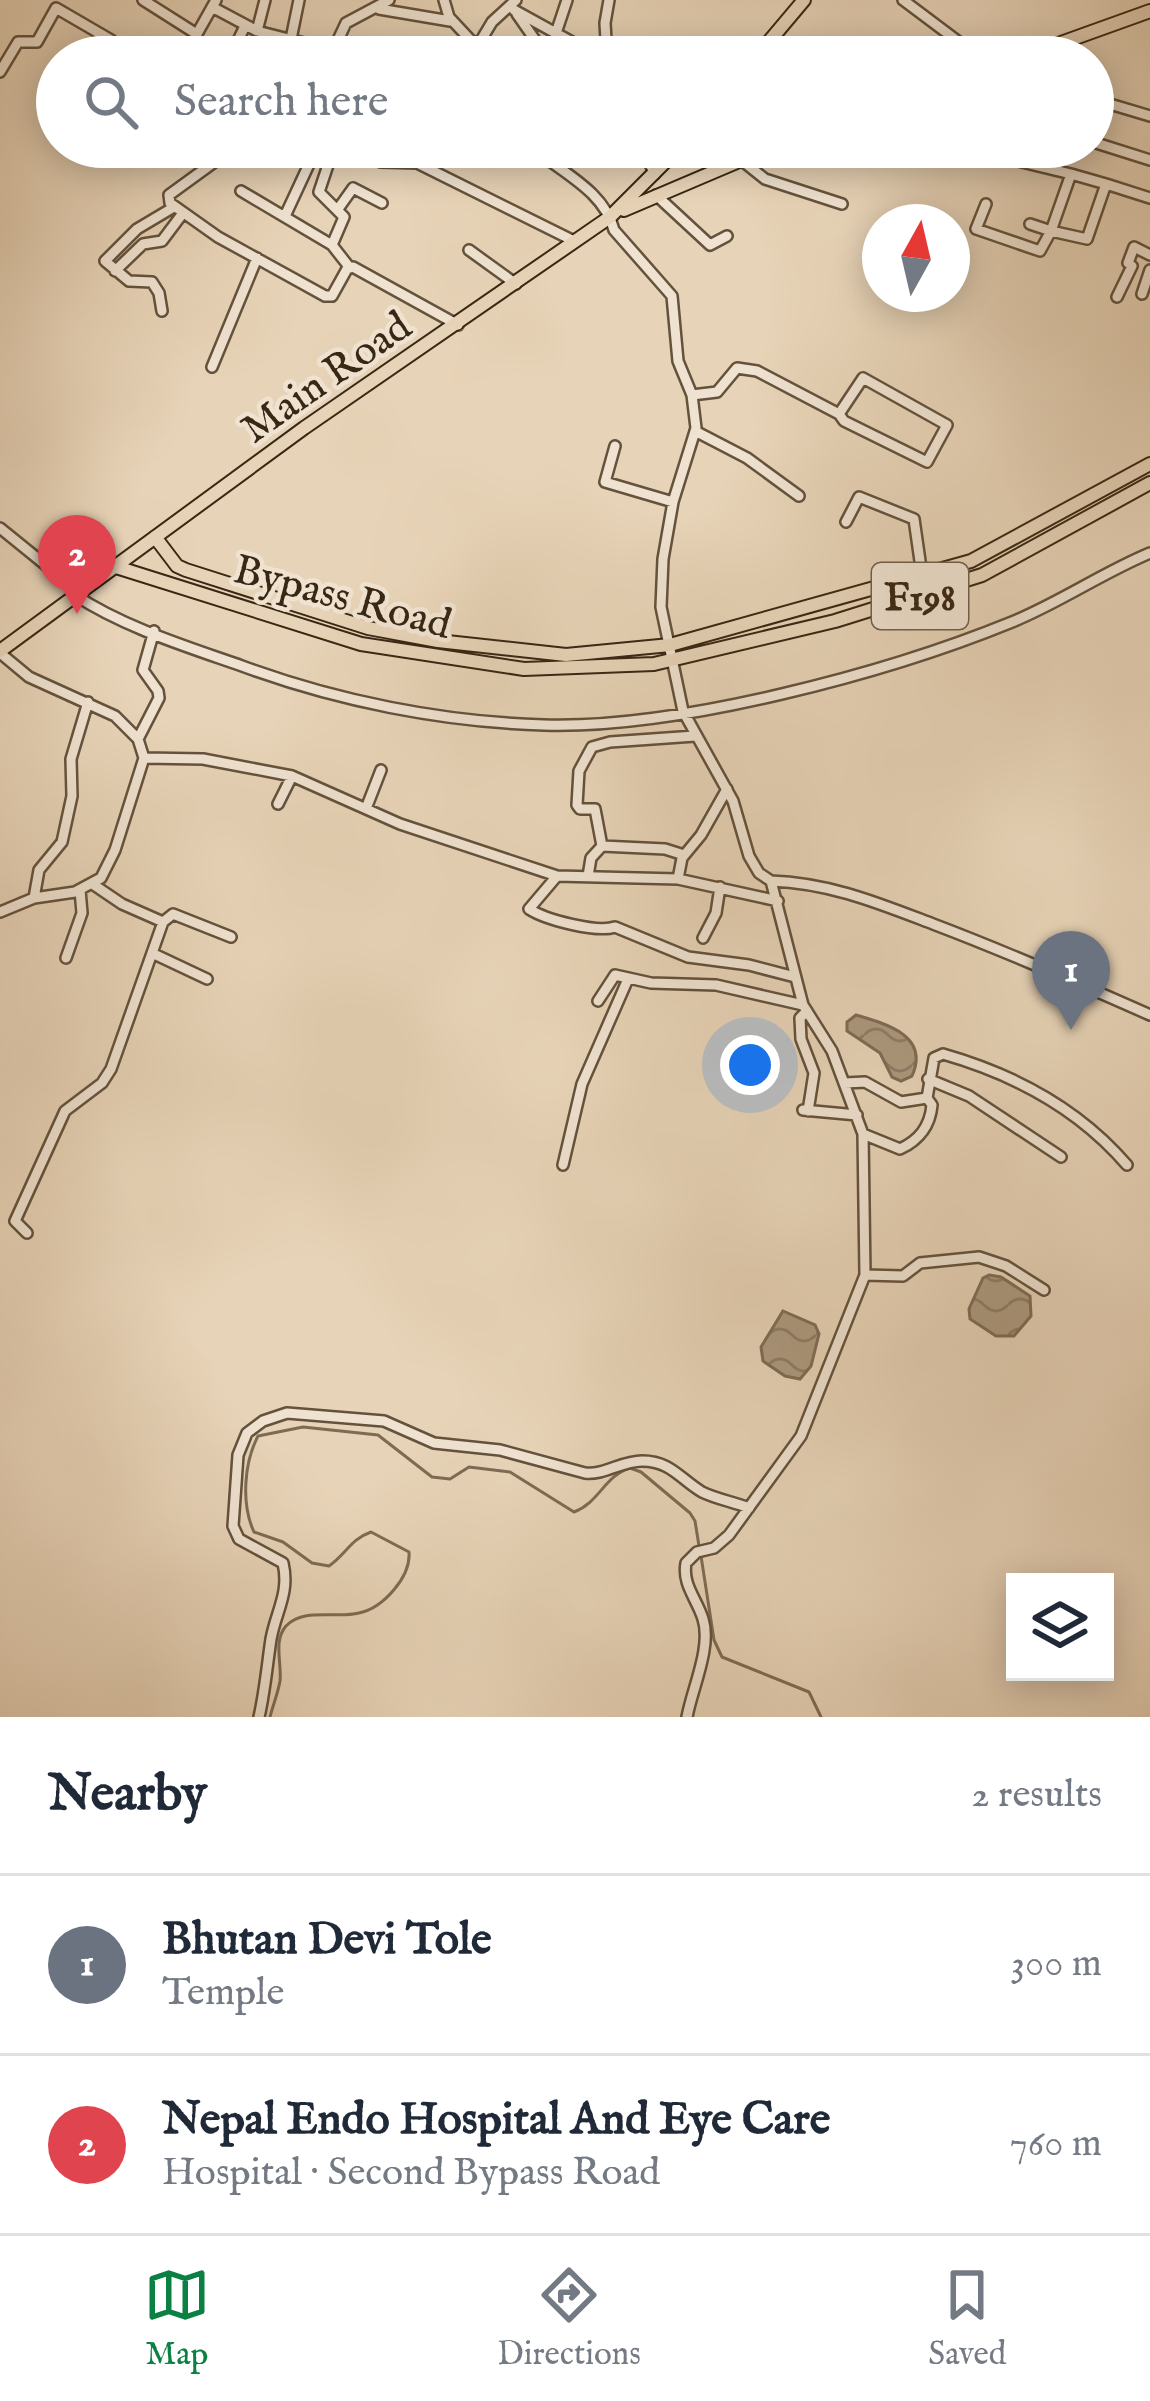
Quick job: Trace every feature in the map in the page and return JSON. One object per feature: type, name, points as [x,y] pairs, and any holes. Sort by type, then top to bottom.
[{"type":"main road","points":[[773,36],[798,2]]},
{"type":"main road","points":[[1080,36],[1150,11]]},
{"type":"main road","points":[[610,217],[718,168]]},
{"type":"main road","points":[[661,169],[676,185]]},
{"type":"main road","name":"Main Road","points":[[0,652],[391,367],[610,217],[661,169]]},
{"type":"main road","name":"Bypass Road","points":[[206,576],[368,628],[438,641],[566,655],[671,652],[971,560],[1150,464]]},
{"type":"main road","name":"Bypass Road","points":[[203,592],[361,644],[524,669],[671,652],[812,628],[982,575],[1150,483]]},
{"type":"main road","name":"F198","points":[[155,537],[177,566],[206,576]]},
{"type":"main road","name":"F198","points":[[113,566],[203,592]]},
{"type":"main road","points":[[203,592],[206,576]]},
{"type":"main road","points":[[436,657],[438,641]]},
{"type":"street","points":[[143,0],[195,33]]},
{"type":"street","points":[[257,31],[265,0]]},
{"type":"street","points":[[292,36],[299,0]]},
{"type":"street","points":[[340,36],[346,23],[389,0]]},
{"type":"street","points":[[444,0],[454,23],[467,36]]},
{"type":"street","points":[[556,33],[567,0]]},
{"type":"street","points":[[592,0],[608,6],[605,36]]},
{"type":"street","points":[[903,0],[951,36]]},
{"type":"street","points":[[40,36],[57,4],[105,36]]},
{"type":"street","points":[[194,36],[214,4],[245,26],[278,36]]},
{"type":"street","points":[[514,5],[562,36]]},
{"type":"street","points":[[483,36],[492,22],[514,5]]},
{"type":"street","points":[[514,5],[533,36]]},
{"type":"street","points":[[379,9],[454,23]]},
{"type":"street","points":[[240,36],[245,26]]},
{"type":"street","points":[[0,72],[18,42],[36,41]]},
{"type":"street","points":[[1114,105],[1150,116]]},
{"type":"street","points":[[1114,149],[1150,160]]},
{"type":"street","points":[[207,168],[167,199],[325,296],[332,296],[350,268]]},
{"type":"street","points":[[285,216],[309,168]]},
{"type":"street","points":[[328,168],[320,196],[344,217],[332,245]]},
{"type":"street","points":[[427,168],[574,241]]},
{"type":"street","points":[[563,168],[610,217],[614,230],[672,296],[678,361],[692,395],[695,431],[673,502],[661,607],[683,711],[727,789],[759,873],[771,881],[814,882],[895,909],[1150,1015]]},
{"type":"street","points":[[752,168],[765,178],[842,204]]},
{"type":"street","points":[[1046,168],[1150,198]]},
{"type":"street","points":[[986,204],[976,229],[1040,251],[1071,174]]},
{"type":"street","points":[[1030,224],[1087,238],[1106,184]]},
{"type":"street","points":[[338,209],[353,188],[382,203]]},
{"type":"street","points":[[242,191],[332,245],[350,268],[458,325]]},
{"type":"street","points":[[656,195],[710,244],[727,236]]},
{"type":"street","points":[[817,215],[824,199]]},
{"type":"street","points":[[162,310],[152,282],[129,281],[105,261],[137,229],[179,210]]},
{"type":"street","points":[[115,271],[143,244],[162,242],[179,210]]},
{"type":"street","points":[[1118,240],[1150,255]]},
{"type":"street","points":[[1117,297],[1132,266],[1128,262],[1134,247]]},
{"type":"street","points":[[469,250],[516,284]]},
{"type":"street","points":[[212,367],[257,258]]},
{"type":"street","points":[[1142,294],[1150,270]]},
{"type":"street","points":[[692,395],[717,392],[737,368],[757,371],[839,414],[844,422],[927,462],[947,423],[863,379],[839,414]]},
{"type":"street","points":[[695,431],[746,458],[799,496]]},
{"type":"street","points":[[615,446],[605,482],[673,502]]},
{"type":"street","points":[[846,522],[859,496],[914,519],[929,593]]},
{"type":"street","points":[[0,528],[99,611],[323,693],[434,713],[547,725],[683,711],[844,676],[983,633],[1150,554]]},
{"type":"street","points":[[138,739],[159,698],[143,670],[154,631]]},
{"type":"street","points":[[0,652],[19,671],[115,716],[138,739],[145,758],[101,878],[80,890],[34,898],[0,912]]},
{"type":"street","points":[[34,898],[39,870],[62,842],[72,796],[71,759],[88,702]]},
{"type":"street","points":[[602,847],[595,808],[577,805],[578,771],[592,747],[695,736]]},
{"type":"street","points":[[145,758],[203,759],[292,776],[422,832],[557,876],[679,879],[778,901]]},
{"type":"street","points":[[367,806],[382,770]]},
{"type":"street","points":[[278,804],[292,776]]},
{"type":"street","points":[[679,879],[684,855],[727,789]]},
{"type":"street","points":[[588,876],[591,858],[602,847],[665,849],[684,855]]},
{"type":"street","points":[[557,876],[529,909],[552,920],[604,931],[615,927],[688,957],[795,977]]},
{"type":"street","points":[[686,1717],[703,1649],[704,1621],[683,1571],[697,1552],[714,1548],[801,1436],[865,1275],[863,1134],[832,1051],[805,1008],[771,881]]},
{"type":"street","points":[[94,885],[163,922]]},
{"type":"street","points":[[703,938],[716,913],[720,887]]},
{"type":"street","points":[[66,958],[82,914],[80,890]]},
{"type":"street","points":[[27,1233],[15,1221],[64,1111],[107,1077],[163,922],[173,914],[231,937]]},
{"type":"street","points":[[154,954],[207,979]]},
{"type":"street","points":[[598,1001],[615,975],[716,985],[805,1008]]},
{"type":"street","points":[[563,1165],[582,1084],[628,979]]},
{"type":"street","points":[[805,1008],[800,1018],[801,1039],[814,1073],[805,1110],[857,1115]]},
{"type":"street","points":[[863,1134],[900,1149],[913,1143],[927,1128],[932,1112],[928,1079],[934,1058],[943,1054],[995,1070],[1054,1102],[1110,1145],[1127,1165]]},
{"type":"street","points":[[928,1079],[969,1096],[1060,1157]]},
{"type":"street","points":[[844,1083],[865,1082],[901,1102],[927,1098]]},
{"type":"street","points":[[865,1275],[903,1276],[920,1263],[979,1257],[1006,1266],[1044,1290]]},
{"type":"street","points":[[259,1717],[287,1582],[283,1563],[239,1539],[233,1526],[233,1503],[238,1455],[247,1432],[263,1420],[287,1413],[388,1422],[434,1444],[500,1450],[585,1473],[646,1461],[671,1466],[703,1492],[748,1508]]},
{"type":"water","points":[[856,1015],[892,1028],[910,1041],[916,1062],[912,1076],[901,1081],[892,1077],[880,1053],[847,1031],[847,1022]]},
{"type":"water","points":[[1001,1277],[1030,1296],[1031,1316],[1014,1336],[996,1336],[970,1319],[969,1309],[983,1278]]},
{"type":"water","points":[[783,1311],[815,1325],[819,1334],[811,1366],[800,1379],[785,1376],[763,1361],[761,1347]]},
{"type":"waterway","points":[[270,1717],[280,1681],[280,1638],[286,1626],[302,1617],[350,1615],[377,1605],[400,1581],[409,1552],[371,1532],[329,1566],[312,1563],[283,1542],[254,1532],[246,1484],[258,1436],[303,1427],[378,1435],[432,1477],[450,1479],[469,1467],[510,1472],[574,1512],[630,1468],[690,1513],[699,1546]]},
{"type":"waterway","points":[[701,1556],[714,1640],[722,1657],[809,1692],[821,1717]]},
{"type":"place","name":"Nepal Endo Hospital And Eye Care","points":[[77,614]]},
{"type":"place","name":"Bhutan Devi Tole","points":[[1071,1030]]}]
